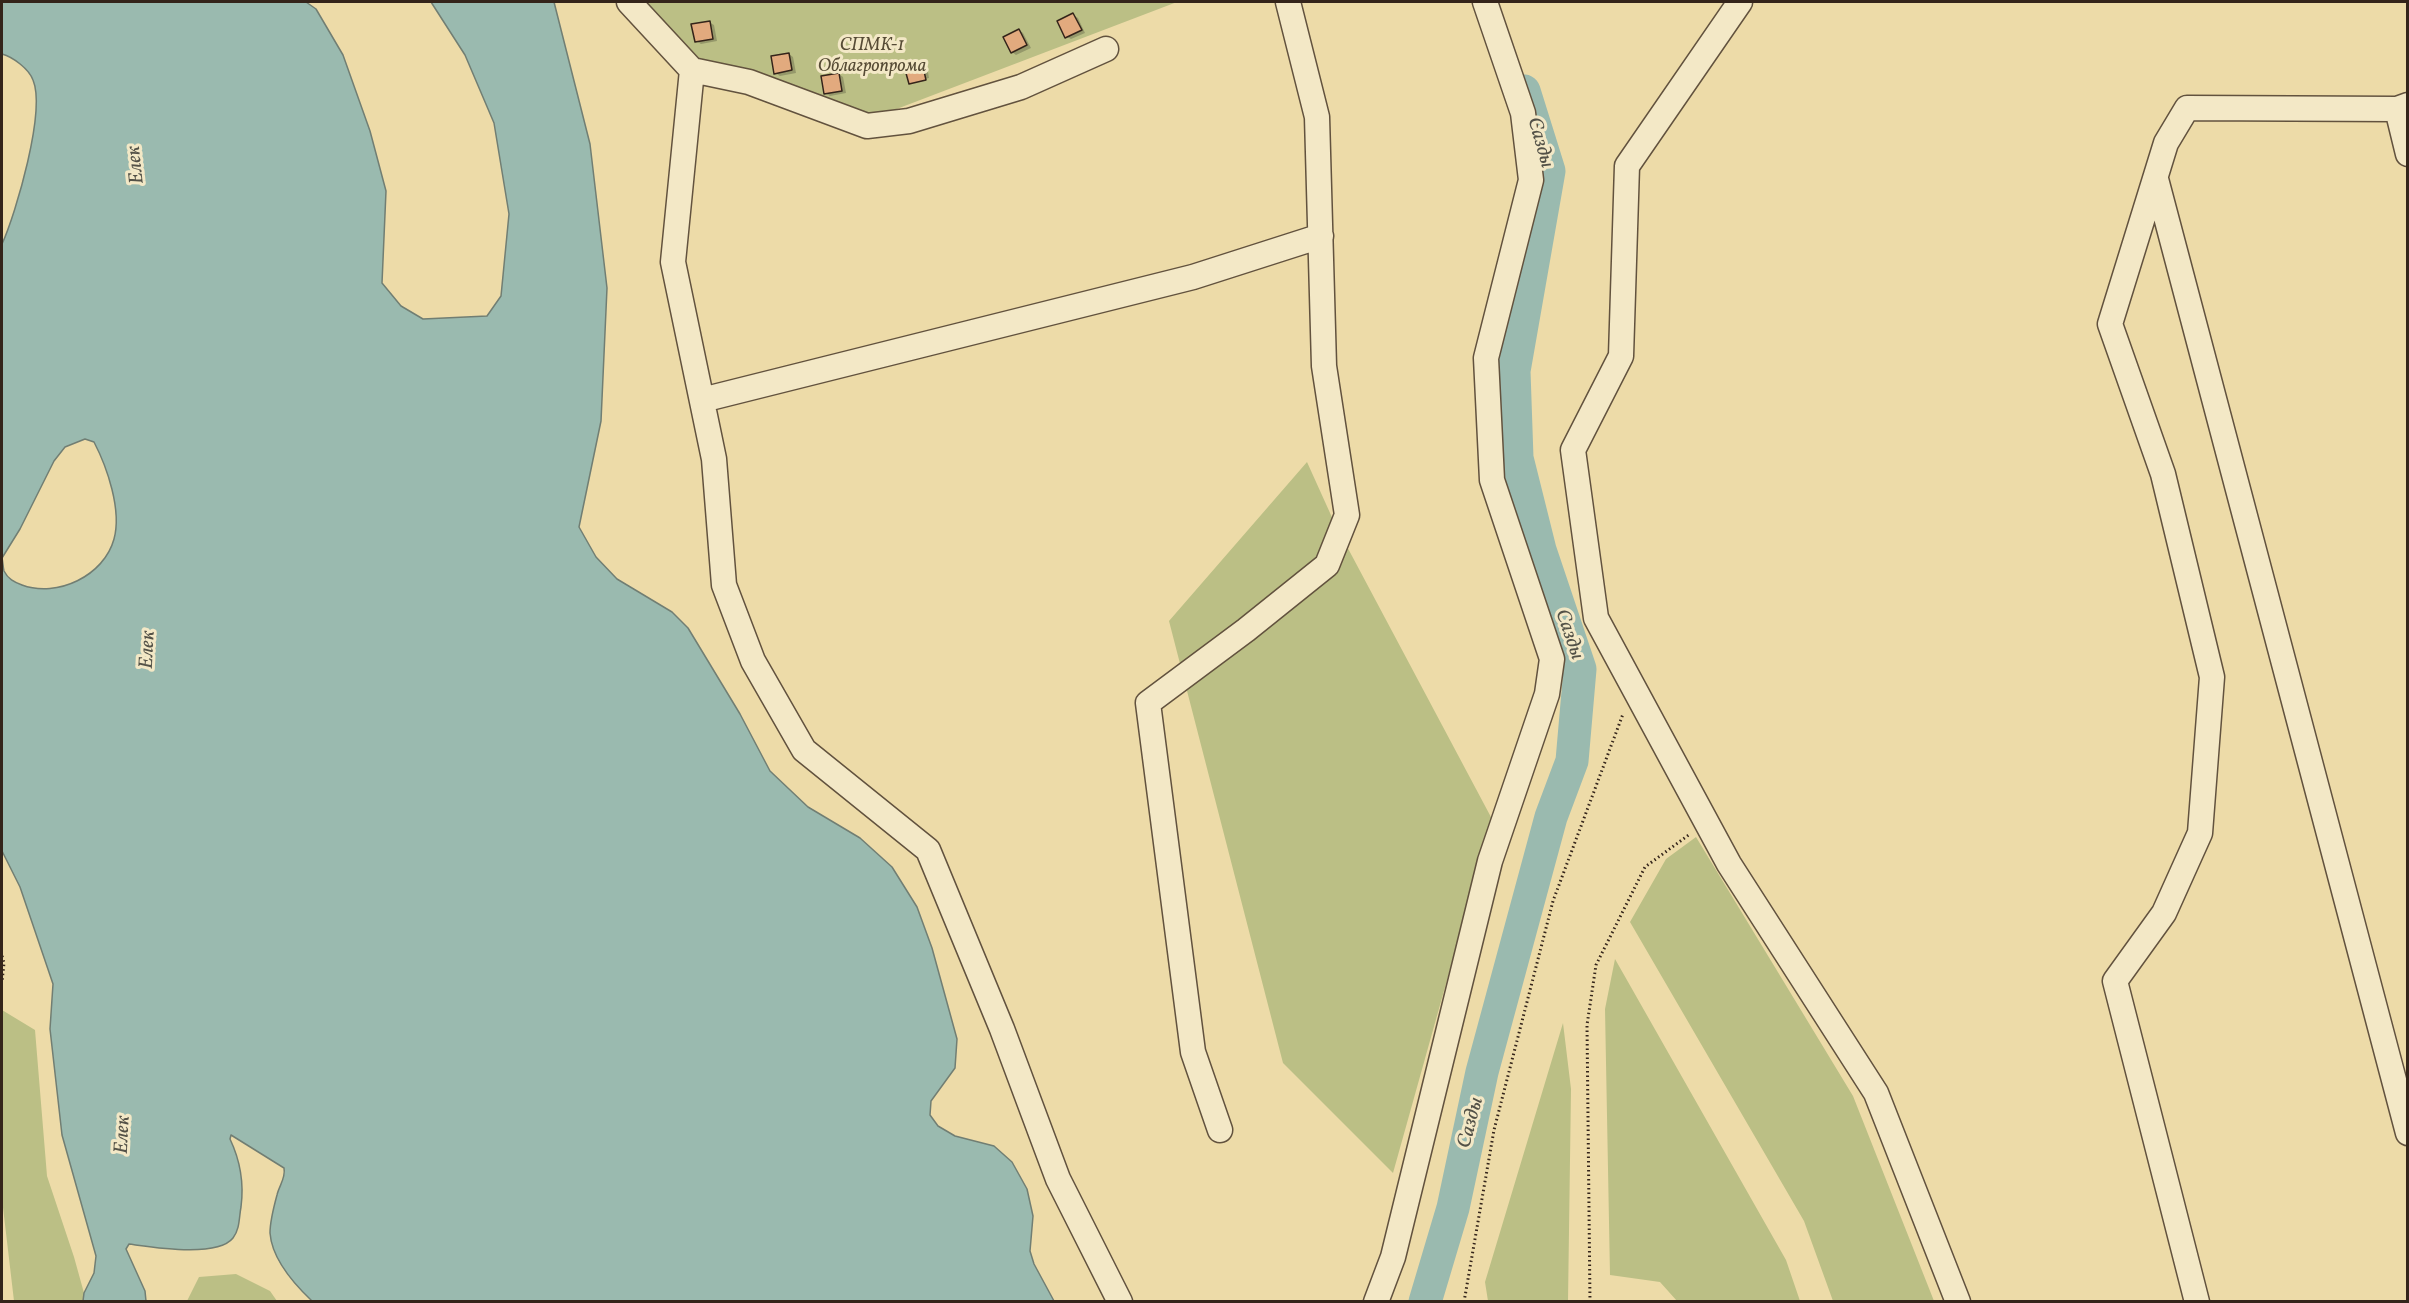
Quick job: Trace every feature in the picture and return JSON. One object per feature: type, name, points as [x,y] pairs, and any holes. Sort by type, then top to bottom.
[{"type":"lane","points":[[629,2],[692,70],[749,82],[867,126],[909,121],[1021,87],[1106,49]]},
{"type":"lane","points":[[1220,1130],[1193,1052],[1148,703],[1328,565],[1347,515],[1324,366],[1317,117],[1288,2]]},
{"type":"lane","points":[[1376,1302],[1393,1257],[1490,861],[1547,694],[1552,659],[1492,480],[1485,358],[1530,180],[1523,113],[1485,2]]},
{"type":"lane","points":[[1740,2],[1627,166],[1621,356],[1573,450],[1596,618],[1729,864],[1876,1093],[1958,1302]]},
{"type":"lane","points":[[692,70],[673,262],[714,459],[724,585],[753,661],[804,750],[928,850],[1002,1029],[1058,1179],[1120,1302]]},
{"type":"lane","points":[[2197,1302],[2115,981],[2164,913],[2200,833],[2212,677],[2163,474],[2110,324],[2166,143],[2187,108],[2402,107],[2408,154]]},
{"type":"lane","points":[[2155,177],[2408,1133]]},
{"type":"lane","points":[[702,400],[1193,277],[1321,236]]},
{"type":"path","points":[[1464,1302],[1494,1130],[1553,900],[1634,688]]},
{"type":"path","points":[[1590,1302],[1587,1025],[1596,965],[1645,867],[1706,822]]},
{"type":"path","points":[[2,956],[4,963],[2,982]]},
{"type":"green space","name":"СПМК-1 Облагропрома","points":[[645,2],[1177,2],[873,118],[700,59]]},
{"type":"green space","points":[[1307,462],[1335,524],[1492,819],[1393,1173],[1283,1063],[1169,621]]},
{"type":"green space","points":[[1696,837],[1853,1096],[1934,1301],[1833,1301],[1804,1221],[1630,922],[1666,859]]},
{"type":"green space","points":[[1615,959],[1786,1260],[1800,1301],[1677,1301],[1660,1282],[1610,1275],[1605,1009]]},
{"type":"green space","points":[[2,1010],[35,1030],[47,1176],[74,1257],[84,1293],[83,1301],[14,1301],[2,1199]]},
{"type":"green space","points":[[1563,1023],[1571,1089],[1568,1301],[1488,1301],[1485,1282]]},
{"type":"green space","points":[[236,1274],[270,1291],[277,1301],[187,1301],[199,1277]]},
{"type":"water","name":"Елек","points":[[2,2],[306,2],[316,9],[343,55],[370,131],[386,191],[382,283],[401,306],[423,319],[487,316],[501,296],[509,214],[494,123],[465,55],[431,2],[554,2],[590,144],[607,288],[601,421],[579,527],[596,557],[617,579],[672,612],[688,628],[740,714],[770,771],[808,807],[860,838],[892,867],[917,907],[932,948],[957,1039],[955,1068],[931,1101],[930,1115],[938,1126],[955,1136],[994,1146],[1012,1162],[1027,1189],[1033,1216],[1030,1251],[1034,1264],[1054,1301],[312,1301],[285,1271],[272,1243],[271,1219],[284,1168],[231,1135],[230,1139],[239,1164],[242,1190],[239,1223],[233,1238],[213,1248],[184,1250],[129,1244],[126,1249],[145,1291],[146,1301],[83,1301],[84,1293],[94,1273],[96,1256],[62,1135],[50,1029],[53,984],[20,887],[2,851],[2,558],[2,244],[15,210],[28,162],[36,114],[36,95],[33,80],[28,72],[16,61],[2,54]],"holes":[[[85,439],[94,442],[112,489],[116,515],[114,539],[109,552],[100,564],[77,581],[64,586],[36,588],[19,584],[4,571],[2,558],[20,529],[54,461],[65,447]]]},
{"type":"building","points":[[1073,13],[1082,30],[1065,38],[1057,21]]},
{"type":"building","points":[[710,21],[713,39],[695,42],[691,24]]},
{"type":"building","points":[[1019,29],[1027,45],[1011,53],[1003,37]]},
{"type":"building","points":[[789,53],[792,70],[774,74],[771,56]]},
{"type":"building","points":[[922,62],[926,80],[909,84],[904,66]]},
{"type":"building","points":[[839,73],[842,91],[824,94],[821,76]]},
{"type":"waterway","name":"Сазды","points":[[1425,1302],[1453,1208],[1482,1072],[1551,817],[1572,761],[1580,669],[1540,550],[1517,458],[1514,371],[1549,171],[1524,91]]}]
